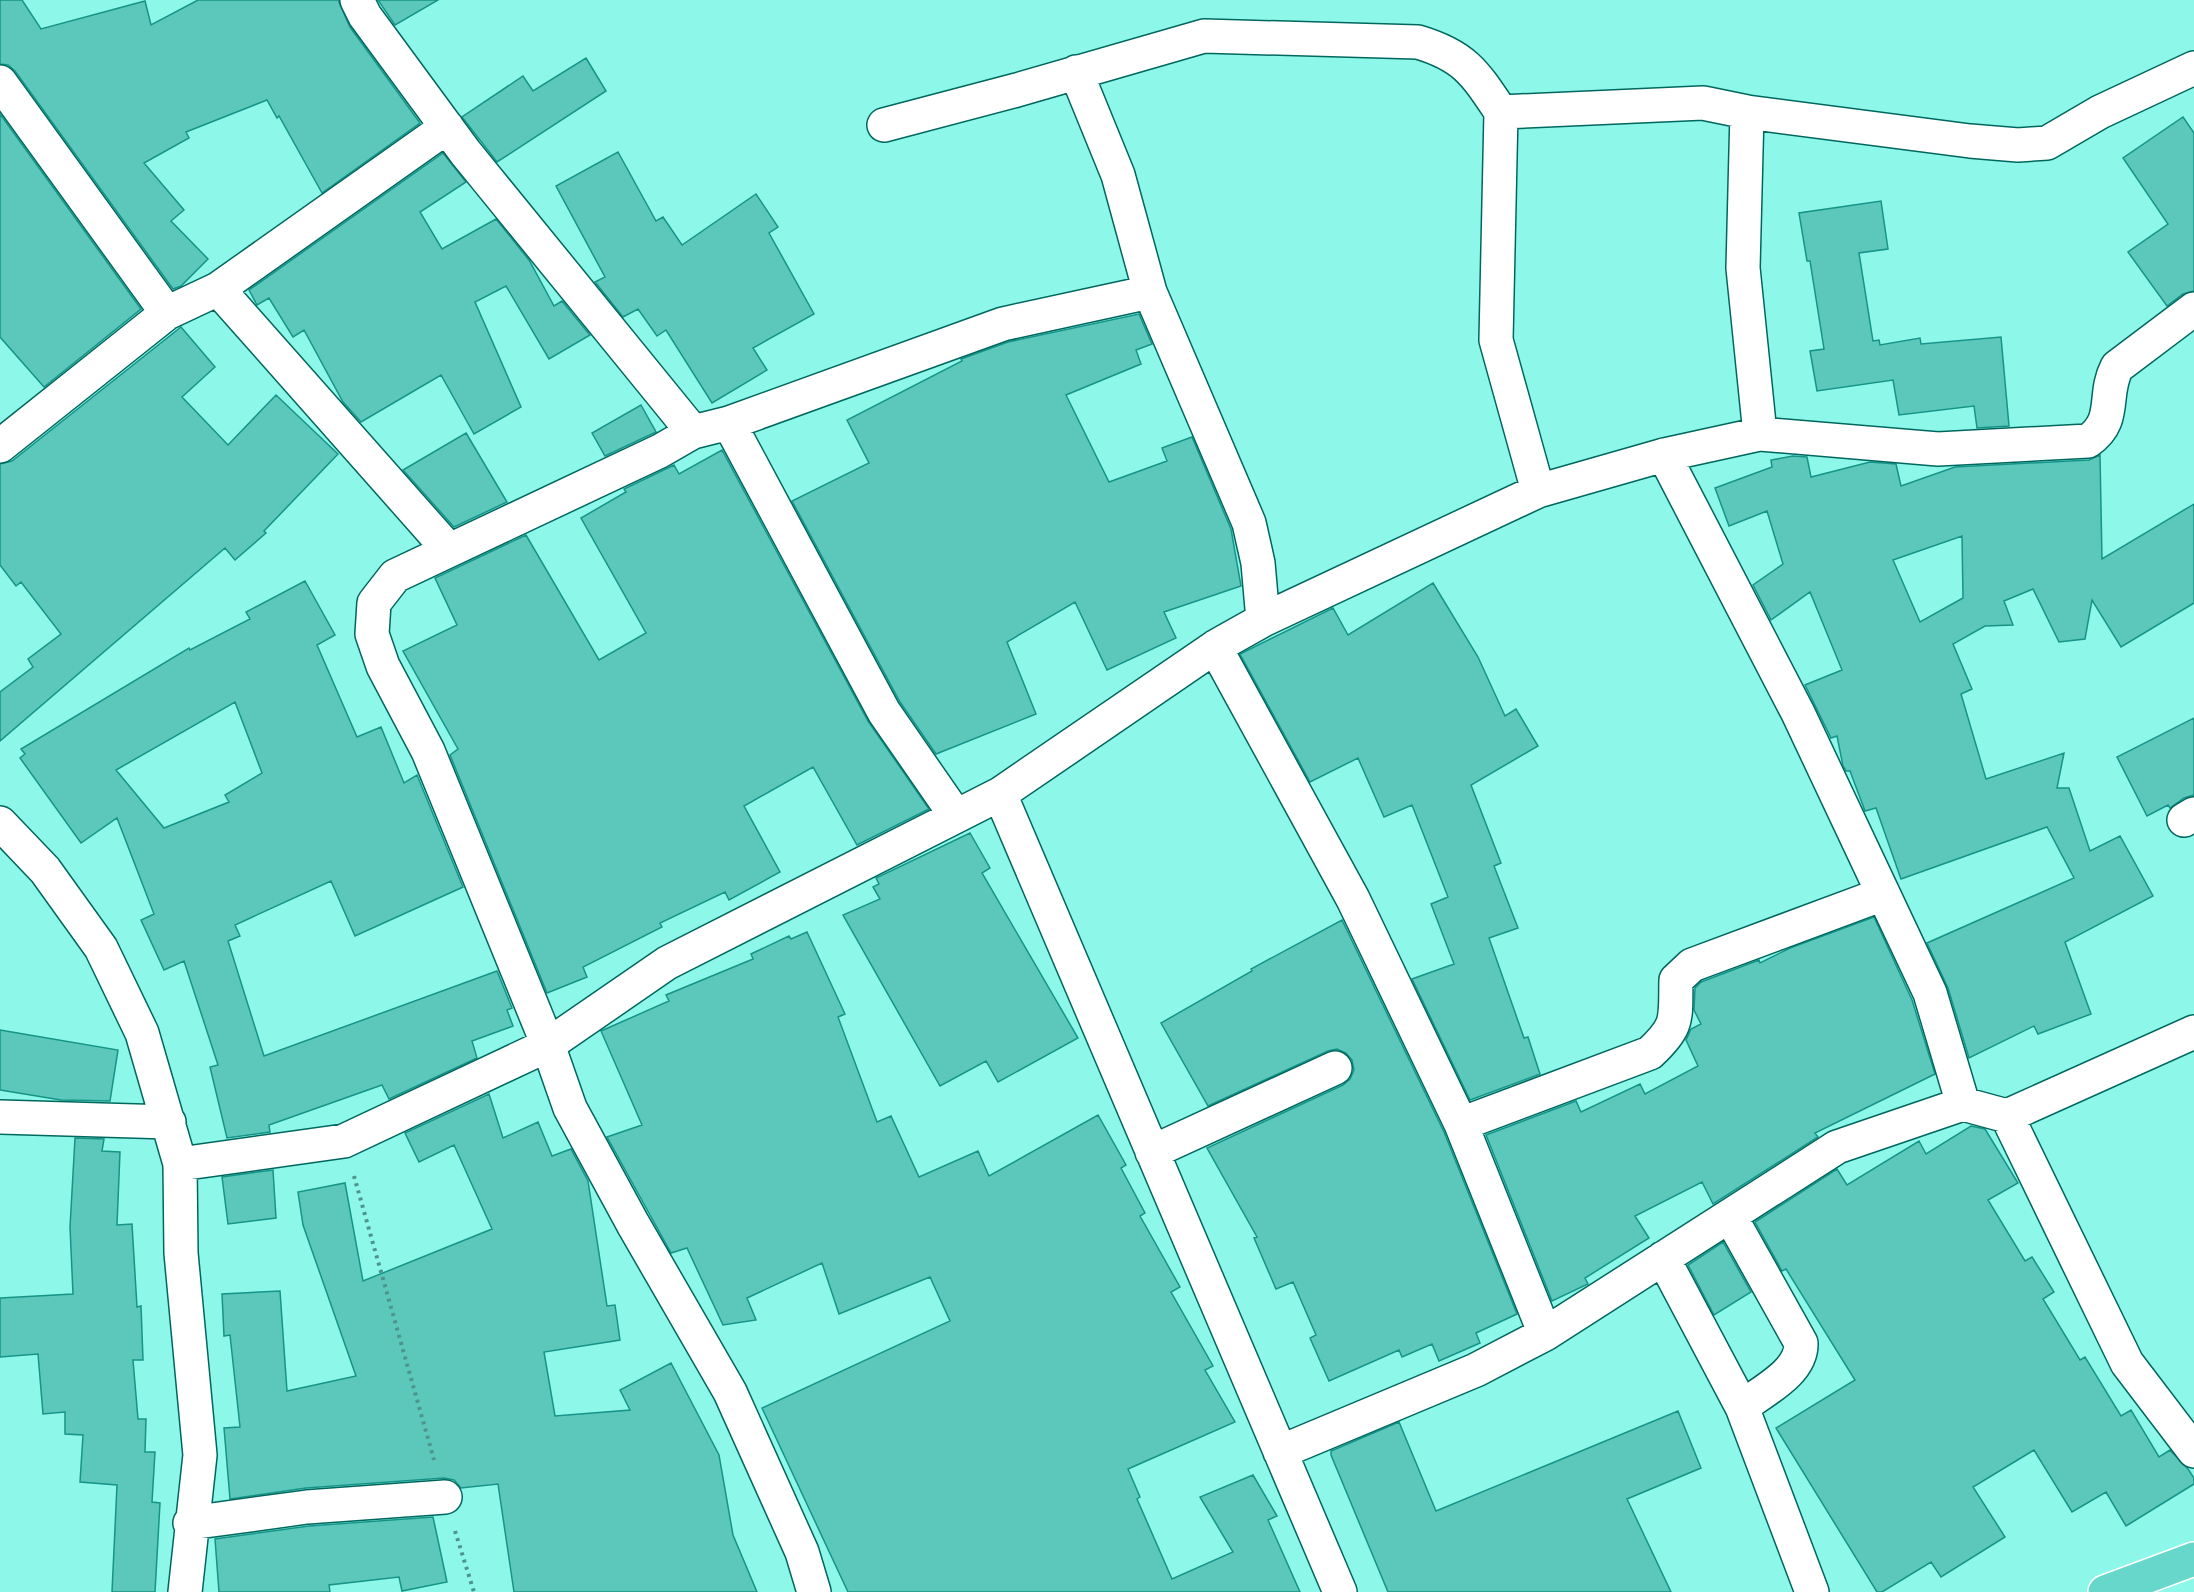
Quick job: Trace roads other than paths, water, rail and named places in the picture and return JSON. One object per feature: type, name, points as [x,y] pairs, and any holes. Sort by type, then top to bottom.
[{"type":"highway","points":[[2111,1591],[2194,1559]]},
{"type":"street","points":[[357,0],[365,16],[465,153],[693,432]]},
{"type":"street","points":[[884,125],[1017,90],[1204,36],[1418,42],[1445,50],[1475,72],[1501,112],[1496,340],[1538,492]]},
{"type":"street","points":[[1501,112],[1703,103],[1747,112],[1970,141],[2018,145],[2047,143],[2100,112],[2194,68]]},
{"type":"street","points":[[1076,72],[1118,175],[1150,292],[1249,523],[1258,563],[1263,620]]},
{"type":"street","points":[[0,82],[167,314]]},
{"type":"street","points":[[1747,112],[1743,268],[1760,434]]},
{"type":"street","points":[[0,446],[167,314],[218,288],[447,127]]},
{"type":"street","points":[[218,288],[449,550]]},
{"type":"street","points":[[814,1592],[802,1552],[730,1392],[633,1224],[570,1108],[548,1045],[428,751],[382,666],[372,634],[374,603],[395,576],[660,451],[693,432],[729,423],[1003,324],[1150,292]]},
{"type":"street","points":[[180,1164],[344,1141],[548,1045],[667,963],[1000,794],[1215,647],[1263,620],[1538,492],[1665,455],[1760,434],[1938,449],[2088,441],[2101,432],[2108,417],[2110,380],[2117,367],[2194,309]]},
{"type":"street","points":[[729,423],[884,712],[956,816]]},
{"type":"street","points":[[1665,455],[1798,713],[1930,993],[1963,1104]]},
{"type":"street","points":[[1215,647],[1353,899],[1461,1124],[1545,1334]]},
{"type":"street","points":[[1000,794],[1341,1592]]},
{"type":"street","points":[[0,823],[45,870],[101,948],[142,1033],[180,1164],[181,1253],[200,1455],[190,1523],[185,1592]]},
{"type":"street","points":[[1461,1124],[1650,1053],[1675,1023],[1676,980],[1692,965],[1883,894]]},
{"type":"street","points":[[1280,1452],[1476,1370],[1545,1334],[1837,1147],[1963,1104],[2007,1116],[2194,1032]]},
{"type":"street","points":[[1152,1152],[1335,1068]]},
{"type":"street","points":[[2007,1116],[2127,1364],[2194,1451]]},
{"type":"street","points":[[0,1118],[169,1122]]},
{"type":"street","points":[[1731,1216],[1801,1343],[1801,1354],[1796,1365],[1743,1407]]},
{"type":"street","points":[[1663,1258],[1743,1407],[1812,1592]]},
{"type":"street","points":[[190,1523],[307,1508],[445,1497]]}]
